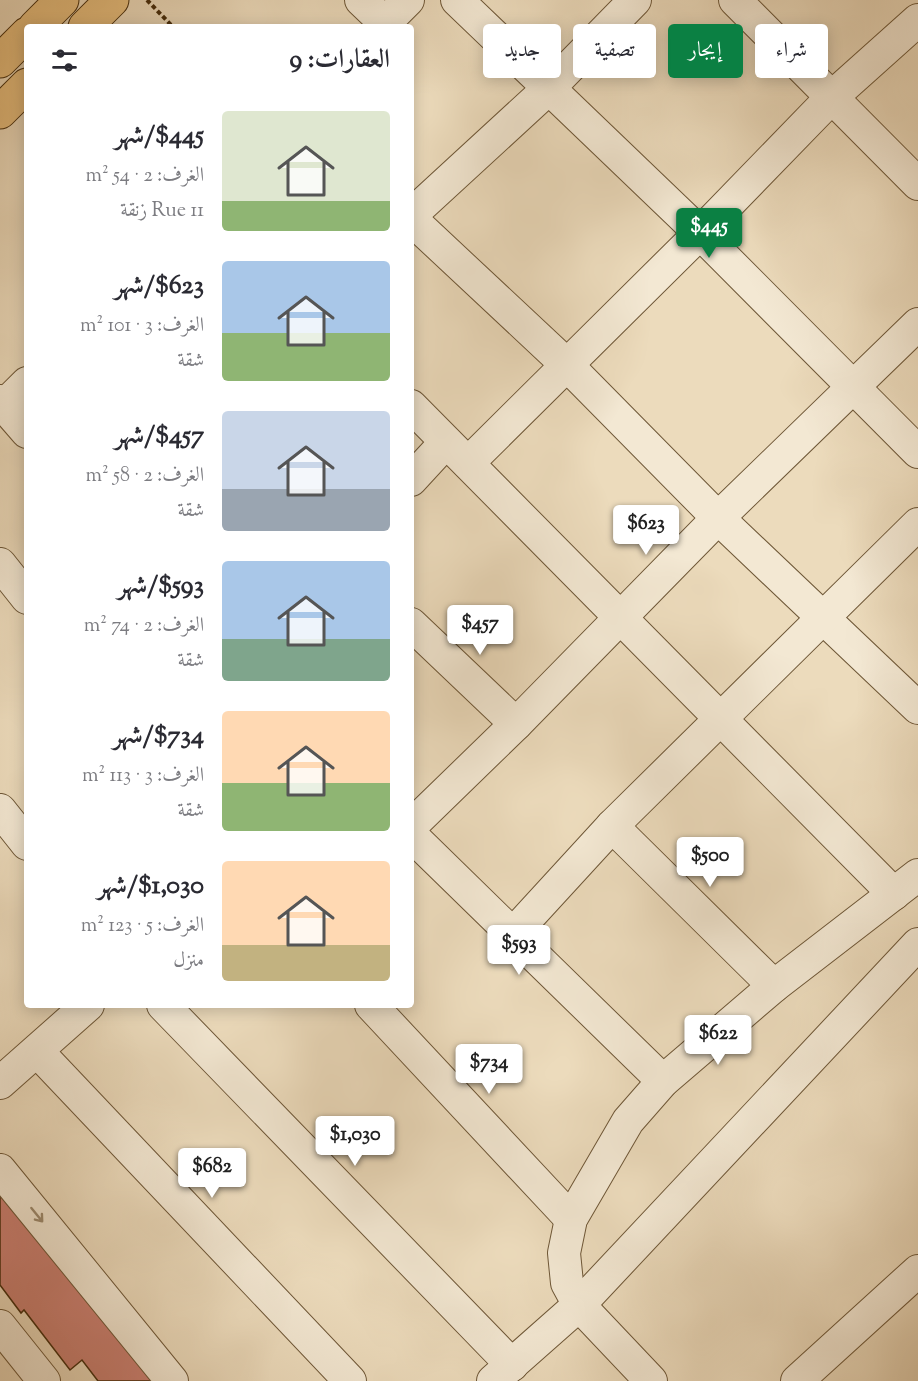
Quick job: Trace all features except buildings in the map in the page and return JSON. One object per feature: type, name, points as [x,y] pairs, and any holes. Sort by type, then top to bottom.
[{"type":"main road","points":[[37,24],[62,0]]},
{"type":"main road","points":[[88,24],[112,0]]},
{"type":"main road","points":[[0,61],[24,37]]},
{"type":"main road","points":[[0,112],[24,88]]},
{"type":"street","points":[[361,0],[382,24]]},
{"type":"street","points":[[384,24],[408,0]]},
{"type":"street","points":[[457,0],[700,233],[918,452]]},
{"type":"street","points":[[414,214],[548,89],[635,0]]},
{"type":"street","points":[[735,0],[918,184]]},
{"type":"street","points":[[414,478],[457,452],[567,365],[832,97],[918,20]]},
{"type":"street","points":[[414,220],[567,365],[718,518],[918,708]]},
{"type":"street","points":[[414,823],[516,724],[718,518],[918,324]]},
{"type":"street","points":[[24,385],[2,403],[24,429]]},
{"type":"street","points":[[414,409],[721,719],[906,884],[774,986],[663,1081],[628,1121],[572,1219],[564,1253],[567,1283],[579,1305],[651,1381]]},
{"type":"street","points":[[512,935],[612,826],[918,524]]},
{"type":"street","points":[[414,627],[516,724]]},
{"type":"street","points":[[0,810],[24,840]]},
{"type":"street","points":[[612,826],[774,986]]},
{"type":"street","points":[[414,838],[663,1081]]},
{"type":"street","points":[[166,1008],[502,1373],[579,1305],[918,944]]},
{"type":"street","points":[[3,1072],[38,1052],[85,1008]]},
{"type":"street","points":[[374,1008],[572,1219]]},
{"type":"street","points":[[38,1052],[350,1381]]},
{"type":"street","points":[[0,1170],[172,1381]]},
{"type":"street","points":[[797,1381],[918,1270]]},
{"type":"street","points":[[0,1326],[29,1376]]},
{"type":"path","points":[[147,0],[170,24]]}]
